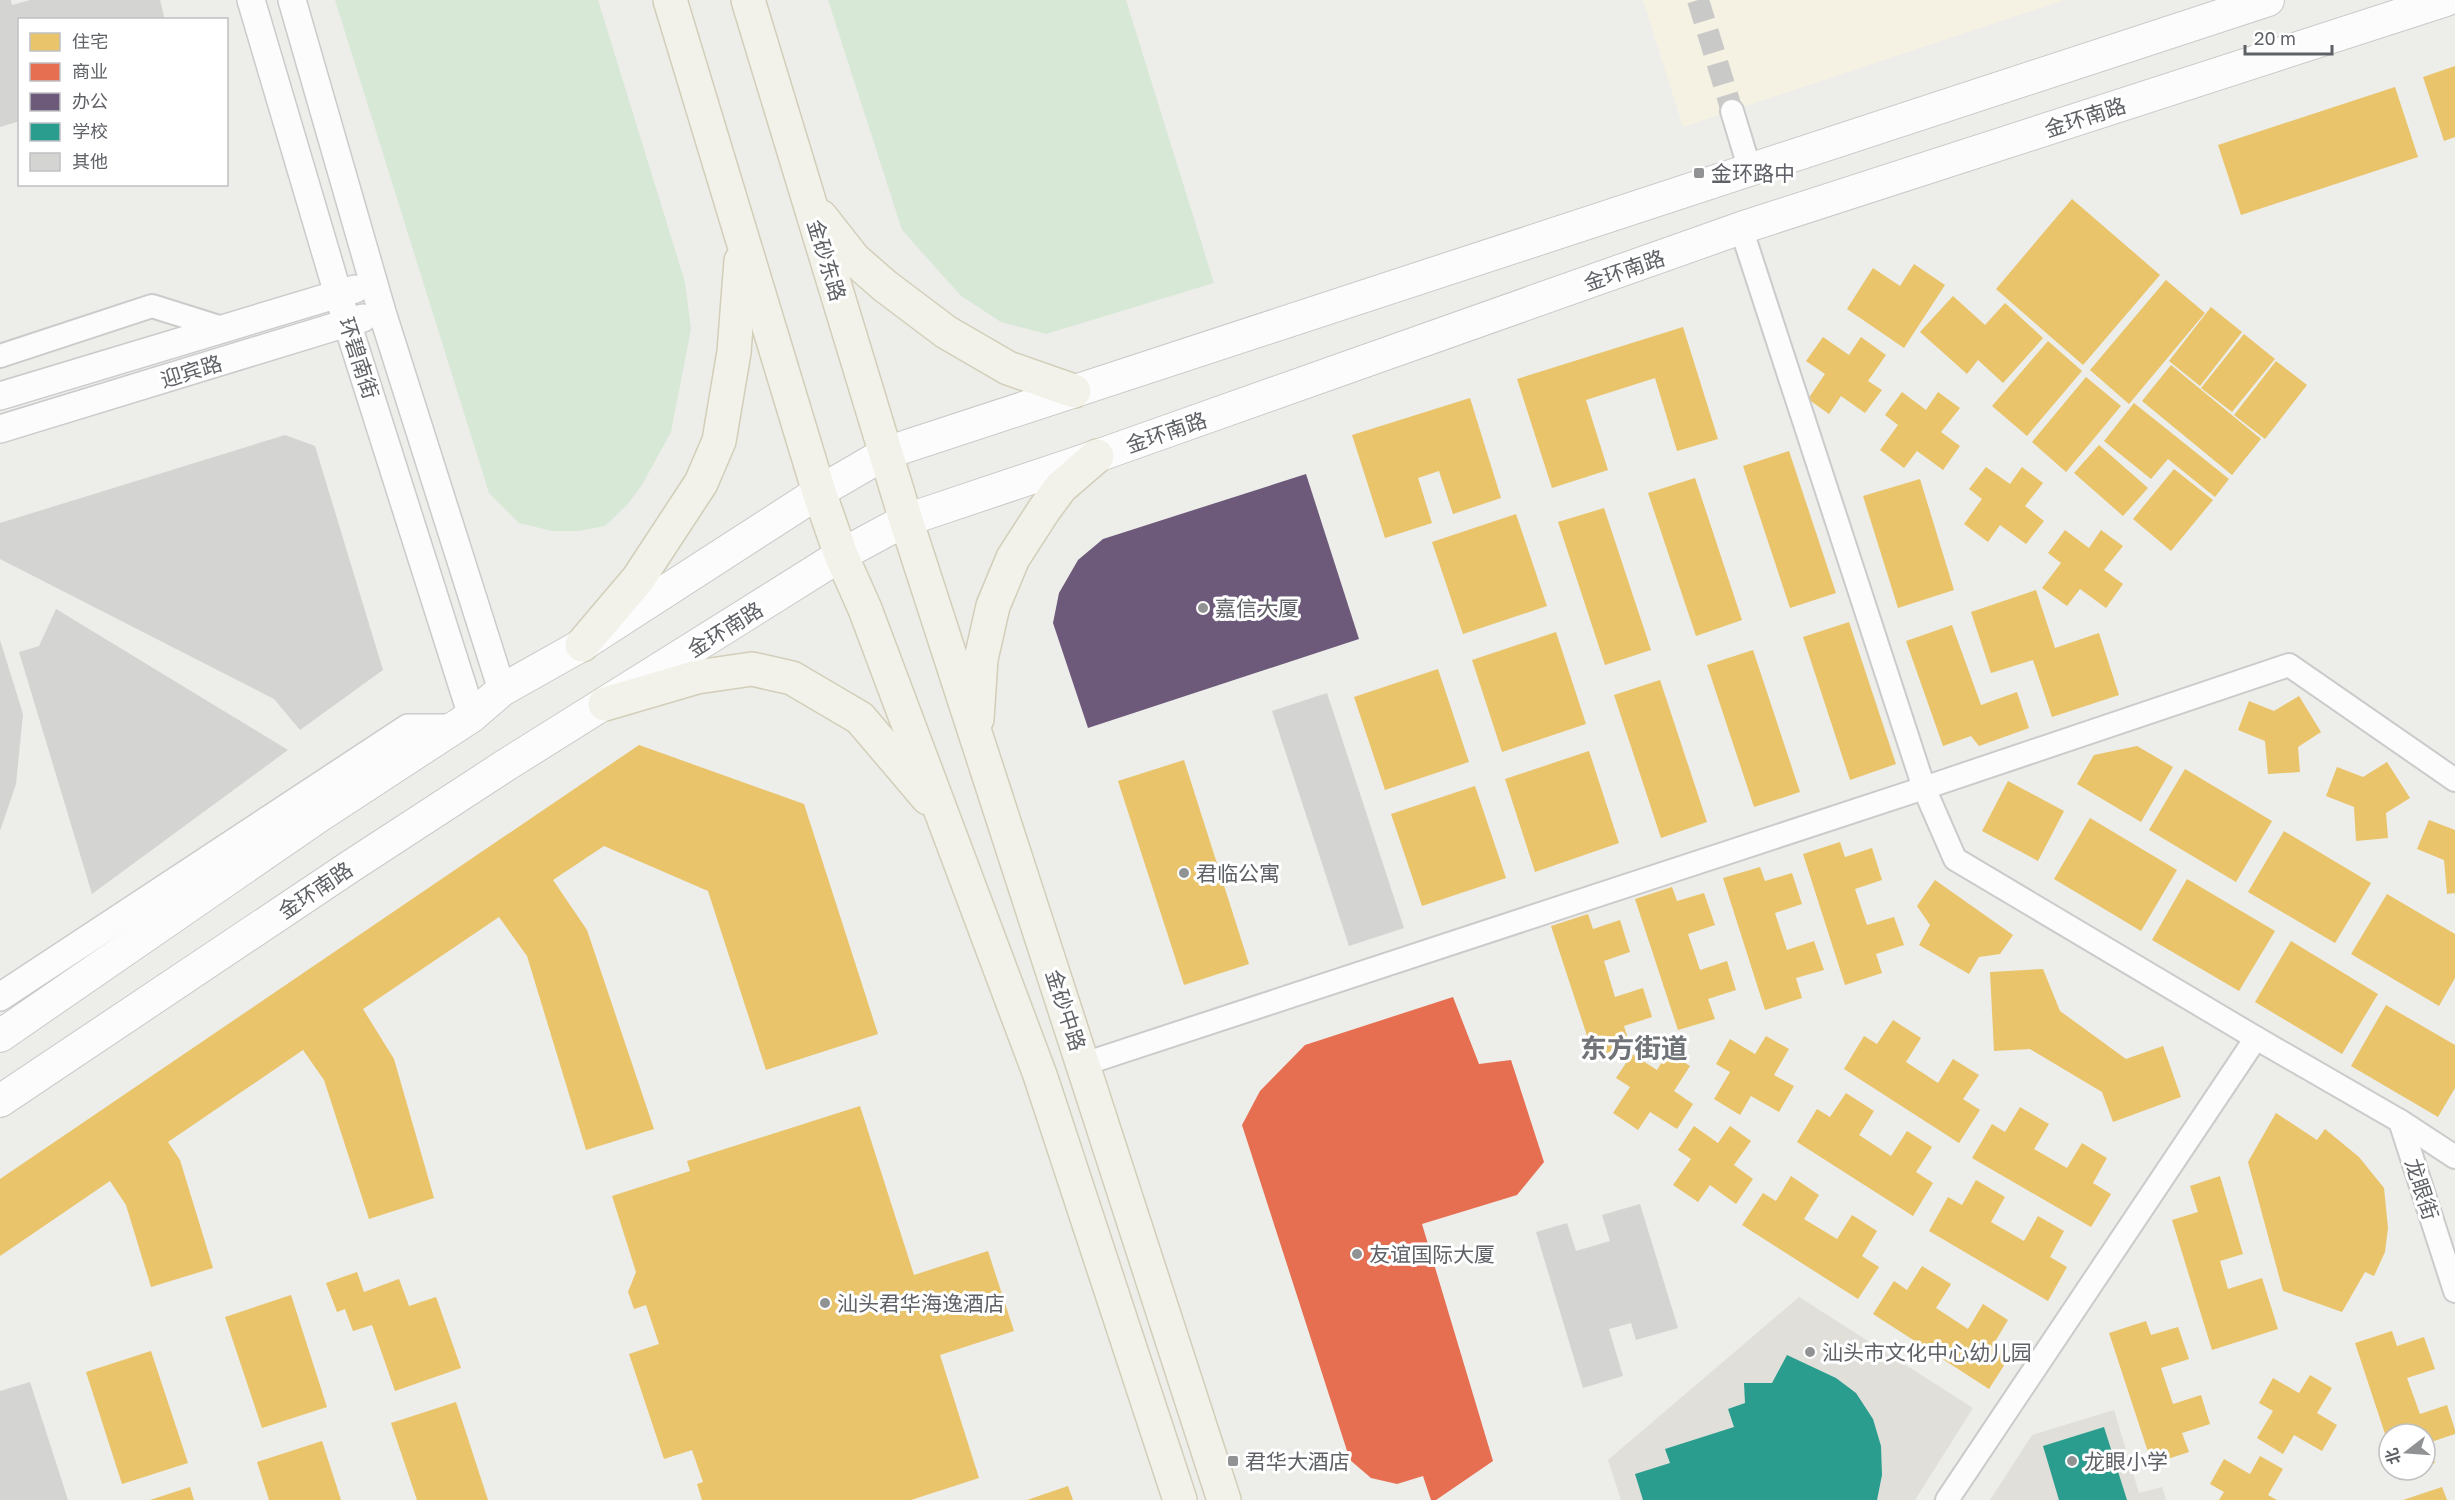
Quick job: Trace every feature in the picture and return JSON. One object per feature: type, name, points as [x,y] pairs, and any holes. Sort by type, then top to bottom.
[{"type":"main road","points":[[670,0],[742,245],[819,492],[1040,1075],[1180,1500]]},
{"type":"main road","name":"金砂东路","points":[[748,0],[906,520]]},
{"type":"main road","points":[[0,1036],[309,823],[462,722],[502,690],[582,645],[819,492],[886,453],[2268,0]]},
{"type":"main road","name":"金环南路","points":[[0,1101],[361,860],[841,555],[906,520],[1097,456],[1741,228],[2446,0]]},
{"type":"main road","points":[[810,202],[854,259],[885,286],[946,332],[1008,368],[1074,391]]},
{"type":"main road","points":[[582,645],[638,579],[701,483],[719,441],[734,352],[742,245]]},
{"type":"main road","points":[[976,736],[981,659],[993,606],[1013,558],[1061,487],[1097,456]]},
{"type":"main road","name":"金砂中路","points":[[906,520],[1224,1500]]},
{"type":"main road","points":[[605,704],[697,677],[752,669],[792,678],[860,718],[941,813]]},
{"type":"street","name":"环碧南街","points":[[250,0],[348,323],[462,722]]},
{"type":"street","name":"环碧南街","points":[[292,0],[382,312],[502,690]]},
{"type":"street","points":[[1732,111],[1750,170]]},
{"type":"street","points":[[1741,228],[1924,788],[1955,859],[2400,1121],[2455,1157]]},
{"type":"street","name":"迎宾路","points":[[0,396],[374,284]]},
{"type":"street","points":[[0,356],[152,306],[225,328]]},
{"type":"street","name":"迎宾路","points":[[0,429],[382,312]]},
{"type":"street","points":[[1084,1064],[1924,788],[2289,665],[2455,780]]},
{"type":"street","points":[[0,997],[408,728],[462,722]]},
{"type":"street","points":[[1947,1500],[2256,1038]]},
{"type":"street","name":"龙眼街","points":[[2400,1121],[2455,1285]]},
{"type":"shaded area","points":[[1643,0],[2065,0],[1683,127]]},
{"type":"shaded area","name":"汕头市文化中心幼儿园","points":[[1799,1297],[1973,1408],[1915,1500],[1621,1500],[1608,1460]]},
{"type":"shaded area","name":"龙眼小学","points":[[2114,1410],[2139,1493],[2162,1487],[2166,1500],[1990,1500],[2032,1435]]},
{"type":"green space","points":[[335,0],[598,0],[685,282],[691,329],[671,432],[642,485],[627,505],[605,526],[579,531],[552,531],[519,523],[489,493]]},
{"type":"green space","points":[[828,0],[1126,0],[1214,283],[1046,334],[1001,322],[961,296],[902,230]]},
{"type":"building: 住宅","points":[[2455,66],[2455,137],[2444,141],[2423,77]]},
{"type":"building: 住宅","points":[[2395,87],[2418,157],[2241,215],[2218,145]]},
{"type":"building: 住宅","points":[[2072,199],[2160,275],[2083,365],[1996,289]]},
{"type":"building: 住宅","points":[[1914,264],[1945,285],[1904,348],[1847,309],[1873,268],[1900,286]]},
{"type":"building: 住宅","points":[[2166,280],[2205,313],[2129,404],[2090,370]]},
{"type":"building: 住宅","points":[[1953,296],[1985,325],[2005,303],[2043,338],[2003,383],[1978,360],[1967,374],[1920,332]]},
{"type":"building: 住宅","points":[[2211,307],[2242,332],[2200,386],[2169,361]]},
{"type":"building: 住宅","points":[[1683,327],[1718,439],[1677,451],[1655,378],[1586,400],[1608,470],[1552,488],[1517,379]]},
{"type":"building: 住宅","points":[[2244,334],[2275,359],[2232,412],[2201,388]]},
{"type":"building: 住宅","points":[[1823,337],[1849,355],[1861,337],[1886,355],[1868,381],[1882,390],[1865,413],[1841,396],[1829,414],[1808,399],[1825,374],[1806,361]]},
{"type":"building: 住宅","points":[[2048,341],[2082,371],[2027,436],[1992,406]]},
{"type":"building: 住宅","points":[[2276,361],[2307,385],[2265,439],[2234,415]]},
{"type":"building: 住宅","points":[[2171,365],[2261,439],[2232,475],[2142,401]]},
{"type":"building: 住宅","points":[[2086,377],[2121,406],[2066,472],[2032,442]]},
{"type":"building: 住宅","points":[[1902,392],[1926,410],[1938,392],[1960,408],[1941,432],[1960,446],[1943,470],[1917,451],[1904,468],[1880,450],[1898,425],[1885,415]]},
{"type":"building: 住宅","points":[[1470,398],[1501,498],[1453,514],[1439,471],[1418,478],[1432,523],[1385,538],[1352,435]]},
{"type":"building: 住宅","points":[[2134,403],[2229,479],[2215,497],[2168,459],[2151,479],[2104,441]]},
{"type":"building: 住宅","points":[[2099,445],[2148,488],[2123,516],[2074,473]]},
{"type":"building: 住宅","points":[[1789,451],[1836,593],[1790,608],[1743,466]]},
{"type":"building: 住宅","points":[[1986,467],[2010,484],[2022,467],[2043,483],[2025,506],[2044,521],[2026,544],[2000,525],[1988,542],[1964,524],[1982,499],[1969,489]]},
{"type":"building: 住宅","points":[[2174,469],[2213,500],[2171,551],[2133,519]]},
{"type":"building: 住宅","points":[[1695,478],[1742,620],[1696,636],[1648,493]]},
{"type":"building: 住宅","points":[[1920,479],[1954,590],[1898,608],[1863,496]]},
{"type":"building: 住宅","points":[[1604,508],[1651,650],[1605,665],[1558,522]]},
{"type":"building: 住宅","points":[[1516,514],[1547,606],[1463,634],[1432,542]]},
{"type":"building: 住宅","points":[[2065,530],[2089,548],[2101,530],[2123,546],[2104,570],[2123,584],[2106,608],[2080,589],[2067,606],[2042,588],[2061,563],[2048,553]]},
{"type":"building: 住宅","points":[[2036,590],[2055,648],[2099,633],[2119,695],[2052,717],[2033,660],[1991,673],[1971,612]]},
{"type":"building: 住宅","points":[[1849,622],[1896,764],[1850,780],[1803,637]]},
{"type":"building: 住宅","points":[[1952,625],[1981,705],[2017,692],[2029,728],[1979,746],[1971,736],[1943,746],[1906,641]]},
{"type":"building: 住宅","points":[[1556,632],[1586,724],[1502,752],[1472,660]]},
{"type":"building: 住宅","points":[[1753,650],[1800,792],[1754,807],[1707,665]]},
{"type":"building: 住宅","points":[[1438,669],[1469,762],[1385,790],[1354,697]]},
{"type":"building: 住宅","points":[[1660,680],[1707,822],[1661,838],[1614,695]]},
{"type":"building: 住宅","points":[[2299,696],[2321,732],[2298,747],[2300,772],[2268,774],[2265,741],[2238,730],[2249,701],[2274,711]]},
{"type":"building: 住宅","points":[[639,745],[804,804],[878,1034],[766,1070],[708,891],[604,846],[553,880],[587,930],[654,1129],[586,1150],[527,956],[499,917],[363,1009],[394,1059],[434,1198],[369,1219],[324,1080],[303,1050],[168,1142],[180,1160],[213,1268],[151,1287],[126,1205],[110,1181],[0,1256],[0,1179]]},
{"type":"building: 住宅","points":[[2137,746],[2173,767],[2141,822],[2077,784],[2094,755]]},
{"type":"building: 住宅","points":[[1589,751],[1619,843],[1535,872],[1505,779]]},
{"type":"building: 住宅","name":"君临公寓","points":[[1184,760],[1249,964],[1184,985],[1118,781]]},
{"type":"building: 住宅","points":[[2387,762],[2410,798],[2386,813],[2388,838],[2356,841],[2354,807],[2326,796],[2337,767],[2363,777]]},
{"type":"building: 住宅","points":[[2185,769],[2272,821],[2236,882],[2149,830]]},
{"type":"building: 住宅","points":[[2008,781],[2064,811],[2038,861],[1982,831]]},
{"type":"building: 住宅","points":[[1475,786],[1506,878],[1422,906],[1391,814]]},
{"type":"building: 住宅","points":[[2090,818],[2177,870],[2141,931],[2054,879]]},
{"type":"building: 住宅","points":[[2429,820],[2455,830],[2455,893],[2447,894],[2444,860],[2417,849]]},
{"type":"building: 住宅","points":[[2284,831],[2371,883],[2335,943],[2248,892]]},
{"type":"building: 住宅","points":[[1840,842],[1845,857],[1872,848],[1882,880],[1855,889],[1867,925],[1894,917],[1904,945],[1876,954],[1882,973],[1845,985],[1803,854]]},
{"type":"building: 住宅","points":[[1760,867],[1765,881],[1792,873],[1802,904],[1775,913],[1787,950],[1814,941],[1824,970],[1796,978],[1802,998],[1765,1010],[1723,878]]},
{"type":"building: 住宅","points":[[2187,879],[2275,931],[2239,991],[2152,940]]},
{"type":"building: 住宅","points":[[1935,880],[2013,935],[2000,954],[1979,957],[1969,974],[1919,945],[1930,925],[1917,906]]},
{"type":"building: 住宅","points":[[1672,887],[1677,901],[1704,893],[1715,925],[1688,934],[1700,970],[1727,961],[1736,990],[1708,999],[1715,1019],[1678,1030],[1635,899]]},
{"type":"building: 住宅","points":[[2387,894],[2455,934],[2455,978],[2439,1006],[2351,954]]},
{"type":"building: 住宅","points":[[1588,914],[1593,929],[1620,920],[1630,952],[1604,961],[1615,997],[1643,988],[1652,1017],[1624,1026],[1630,1045],[1594,1057],[1551,926]]},
{"type":"building: 住宅","points":[[2291,941],[2378,994],[2342,1054],[2255,1002]]},
{"type":"building: 住宅","points":[[2043,969],[2060,1011],[2126,1059],[2163,1046],[2181,1097],[2113,1122],[2102,1092],[2030,1049],[1994,1051],[1990,972]]},
{"type":"building: 住宅","points":[[2386,1005],[2455,1045],[2455,1088],[2438,1117],[2351,1066]]},
{"type":"building: 住宅","points":[[1893,1020],[1921,1038],[1906,1062],[1938,1083],[1953,1059],[1979,1075],[1963,1099],[1980,1110],[1959,1143],[1844,1069],[1864,1036],[1877,1044]]},
{"type":"building: 住宅","points":[[1766,1036],[1789,1049],[1774,1075],[1794,1086],[1779,1112],[1751,1096],[1740,1115],[1714,1099],[1730,1072],[1716,1064],[1730,1039],[1755,1054]]},
{"type":"building: 住宅","points":[[1668,1052],[1690,1066],[1674,1091],[1693,1104],[1677,1129],[1650,1112],[1638,1130],[1613,1113],[1630,1087],[1616,1078],[1632,1054],[1657,1070]]},
{"type":"building: 住宅","points":[[1846,1093],[1874,1111],[1859,1135],[1891,1156],[1907,1131],[1932,1147],[1916,1172],[1933,1183],[1913,1216],[1797,1142],[1817,1109],[1830,1117]]},
{"type":"building: 住宅","name":"汕头君华海逸酒店","points":[[860,1106],[914,1275],[988,1251],[1014,1331],[940,1355],[979,1478],[911,1500],[702,1500],[697,1484],[703,1482],[692,1450],[664,1459],[629,1354],[659,1344],[646,1305],[634,1309],[628,1292],[636,1272],[612,1196],[690,1171],[687,1161]]},
{"type":"building: 住宅","points":[[2020,1107],[2049,1124],[2034,1149],[2067,1168],[2082,1143],[2107,1158],[2093,1183],[2111,1194],[2091,1227],[1972,1158],[1992,1124],[2005,1132]]},
{"type":"building: 住宅","points":[[2276,1113],[2317,1140],[2325,1129],[2359,1157],[2384,1188],[2388,1228],[2385,1252],[2374,1276],[2365,1272],[2342,1312],[2283,1291],[2248,1162]]},
{"type":"building: 住宅","points":[[1694,1126],[1718,1143],[1730,1126],[1751,1141],[1734,1165],[1753,1179],[1736,1204],[1710,1185],[1698,1202],[1673,1185],[1691,1159],[1678,1150]]},
{"type":"building: 住宅","points":[[1791,1176],[1819,1195],[1804,1219],[1837,1239],[1852,1215],[1877,1231],[1862,1256],[1879,1267],[1858,1299],[1742,1225],[1763,1193],[1776,1201]]},
{"type":"building: 住宅","points":[[2220,1176],[2243,1254],[2220,1261],[2228,1289],[2262,1278],[2278,1329],[2212,1350],[2172,1220],[2198,1212],[2190,1186]]},
{"type":"building: 住宅","points":[[1976,1180],[2005,1197],[1991,1222],[2024,1241],[2038,1216],[2064,1231],[2050,1257],[2067,1267],[2048,1301],[1929,1231],[1948,1197],[1962,1205]]},
{"type":"building: 住宅","points":[[1922,1266],[1951,1284],[1936,1308],[1968,1329],[1983,1304],[2008,1320],[1993,1345],[2010,1356],[1989,1389],[1873,1314],[1894,1281],[1907,1290]]},
{"type":"building: 住宅","points":[[357,1272],[364,1292],[399,1279],[409,1306],[436,1297],[461,1368],[395,1391],[372,1325],[353,1331],[345,1309],[337,1312],[326,1283]]},
{"type":"building: 住宅","points":[[291,1295],[327,1407],[262,1428],[225,1317]]},
{"type":"building: 住宅","points":[[2146,1321],[2151,1335],[2178,1327],[2189,1359],[2161,1368],[2173,1404],[2201,1395],[2210,1424],[2182,1433],[2189,1452],[2152,1464],[2109,1333]]},
{"type":"building: 住宅","points":[[2392,1331],[2397,1346],[2424,1337],[2435,1369],[2407,1378],[2420,1414],[2447,1405],[2455,1434],[2437,1440],[2437,1422],[2381,1422],[2355,1343]]},
{"type":"building: 住宅","points":[[151,1351],[188,1463],[122,1484],[86,1372]]},
{"type":"building: 住宅","points":[[2310,1375],[2332,1388],[2317,1413],[2337,1425],[2322,1451],[2294,1435],[2283,1454],[2257,1438],[2273,1411],[2259,1403],[2273,1378],[2299,1393]]},
{"type":"building: 住宅","points":[[456,1402],[488,1500],[417,1500],[391,1423]]},
{"type":"building: 住宅","points":[[322,1441],[341,1500],[269,1500],[257,1462]]},
{"type":"building: 住宅","points":[[2260,1456],[2283,1469],[2268,1495],[2277,1500],[2219,1500],[2224,1492],[2210,1484],[2224,1459],[2250,1474]]},
{"type":"building: 住宅","points":[[1068,1486],[1073,1500],[1027,1500]]},
{"type":"building: 住宅","points":[[190,1487],[194,1500],[150,1500]]},
{"type":"building: 住宅","points":[[2442,1487],[2447,1500],[2403,1500]]},
{"type":"building: 商业","name":"友谊国际大厦","points":[[1453,997],[1479,1064],[1511,1060],[1544,1162],[1517,1195],[1422,1224],[1493,1461],[1436,1500],[1431,1500],[1423,1476],[1397,1484],[1371,1478],[1350,1460],[1242,1125],[1260,1091],[1305,1045]]},
{"type":"building: 办公","name":"嘉信大厦","points":[[1306,474],[1359,639],[1088,728],[1053,623],[1059,593],[1078,560],[1103,539]]},
{"type":"building: 学校","points":[[1787,1355],[1836,1378],[1856,1393],[1873,1419],[1881,1446],[1882,1475],[1877,1500],[1643,1500],[1635,1474],[1670,1463],[1665,1449],[1734,1427],[1728,1409],[1745,1403],[1744,1383],[1772,1383]]},
{"type":"building: 学校","points":[[2104,1427],[2127,1500],[2059,1500],[2043,1446]]},
{"type":"building: 其他","points":[[0,0],[11,0],[12,5],[30,0],[160,0],[164,18],[18,18],[18,122],[0,127]]},
{"type":"building: 其他","points":[[285,435],[315,446],[383,670],[300,730],[274,699],[0,559],[0,523]]},
{"type":"building: 其他","points":[[56,609],[288,750],[92,894],[19,652],[39,646]]},
{"type":"building: 其他","points":[[0,640],[23,714],[16,784],[0,831]]},
{"type":"building: 其他","points":[[1327,693],[1404,928],[1349,946],[1272,711]]},
{"type":"building: 其他","points":[[1640,1204],[1678,1328],[1636,1340],[1631,1323],[1609,1329],[1623,1376],[1583,1388],[1536,1232],[1567,1223],[1576,1251],[1610,1241],[1602,1215]]},
{"type":"building: 其他","points":[[30,1382],[68,1500],[0,1500],[0,1391]]},
{"type":"tunnel","points":[[1698,0],[1732,111]]},
{"type":"place","name":"金环路中","points":[[1699,173]]},
{"type":"place","name":"嘉信大厦","points":[[1203,608]]},
{"type":"place","name":"君临公寓","points":[[1184,873]]},
{"type":"place","name":"友谊国际大厦","points":[[1357,1254]]},
{"type":"place","name":"汕头君华海逸酒店","points":[[825,1303]]},
{"type":"place","name":"汕头市文化中心幼儿园","points":[[1810,1352]]},
{"type":"place","name":"君华大酒店","points":[[1233,1461]]},
{"type":"place","name":"龙眼小学","points":[[2072,1461]]},
{"type":"district","name":"东方街道","points":[[1634,1048]]}]
